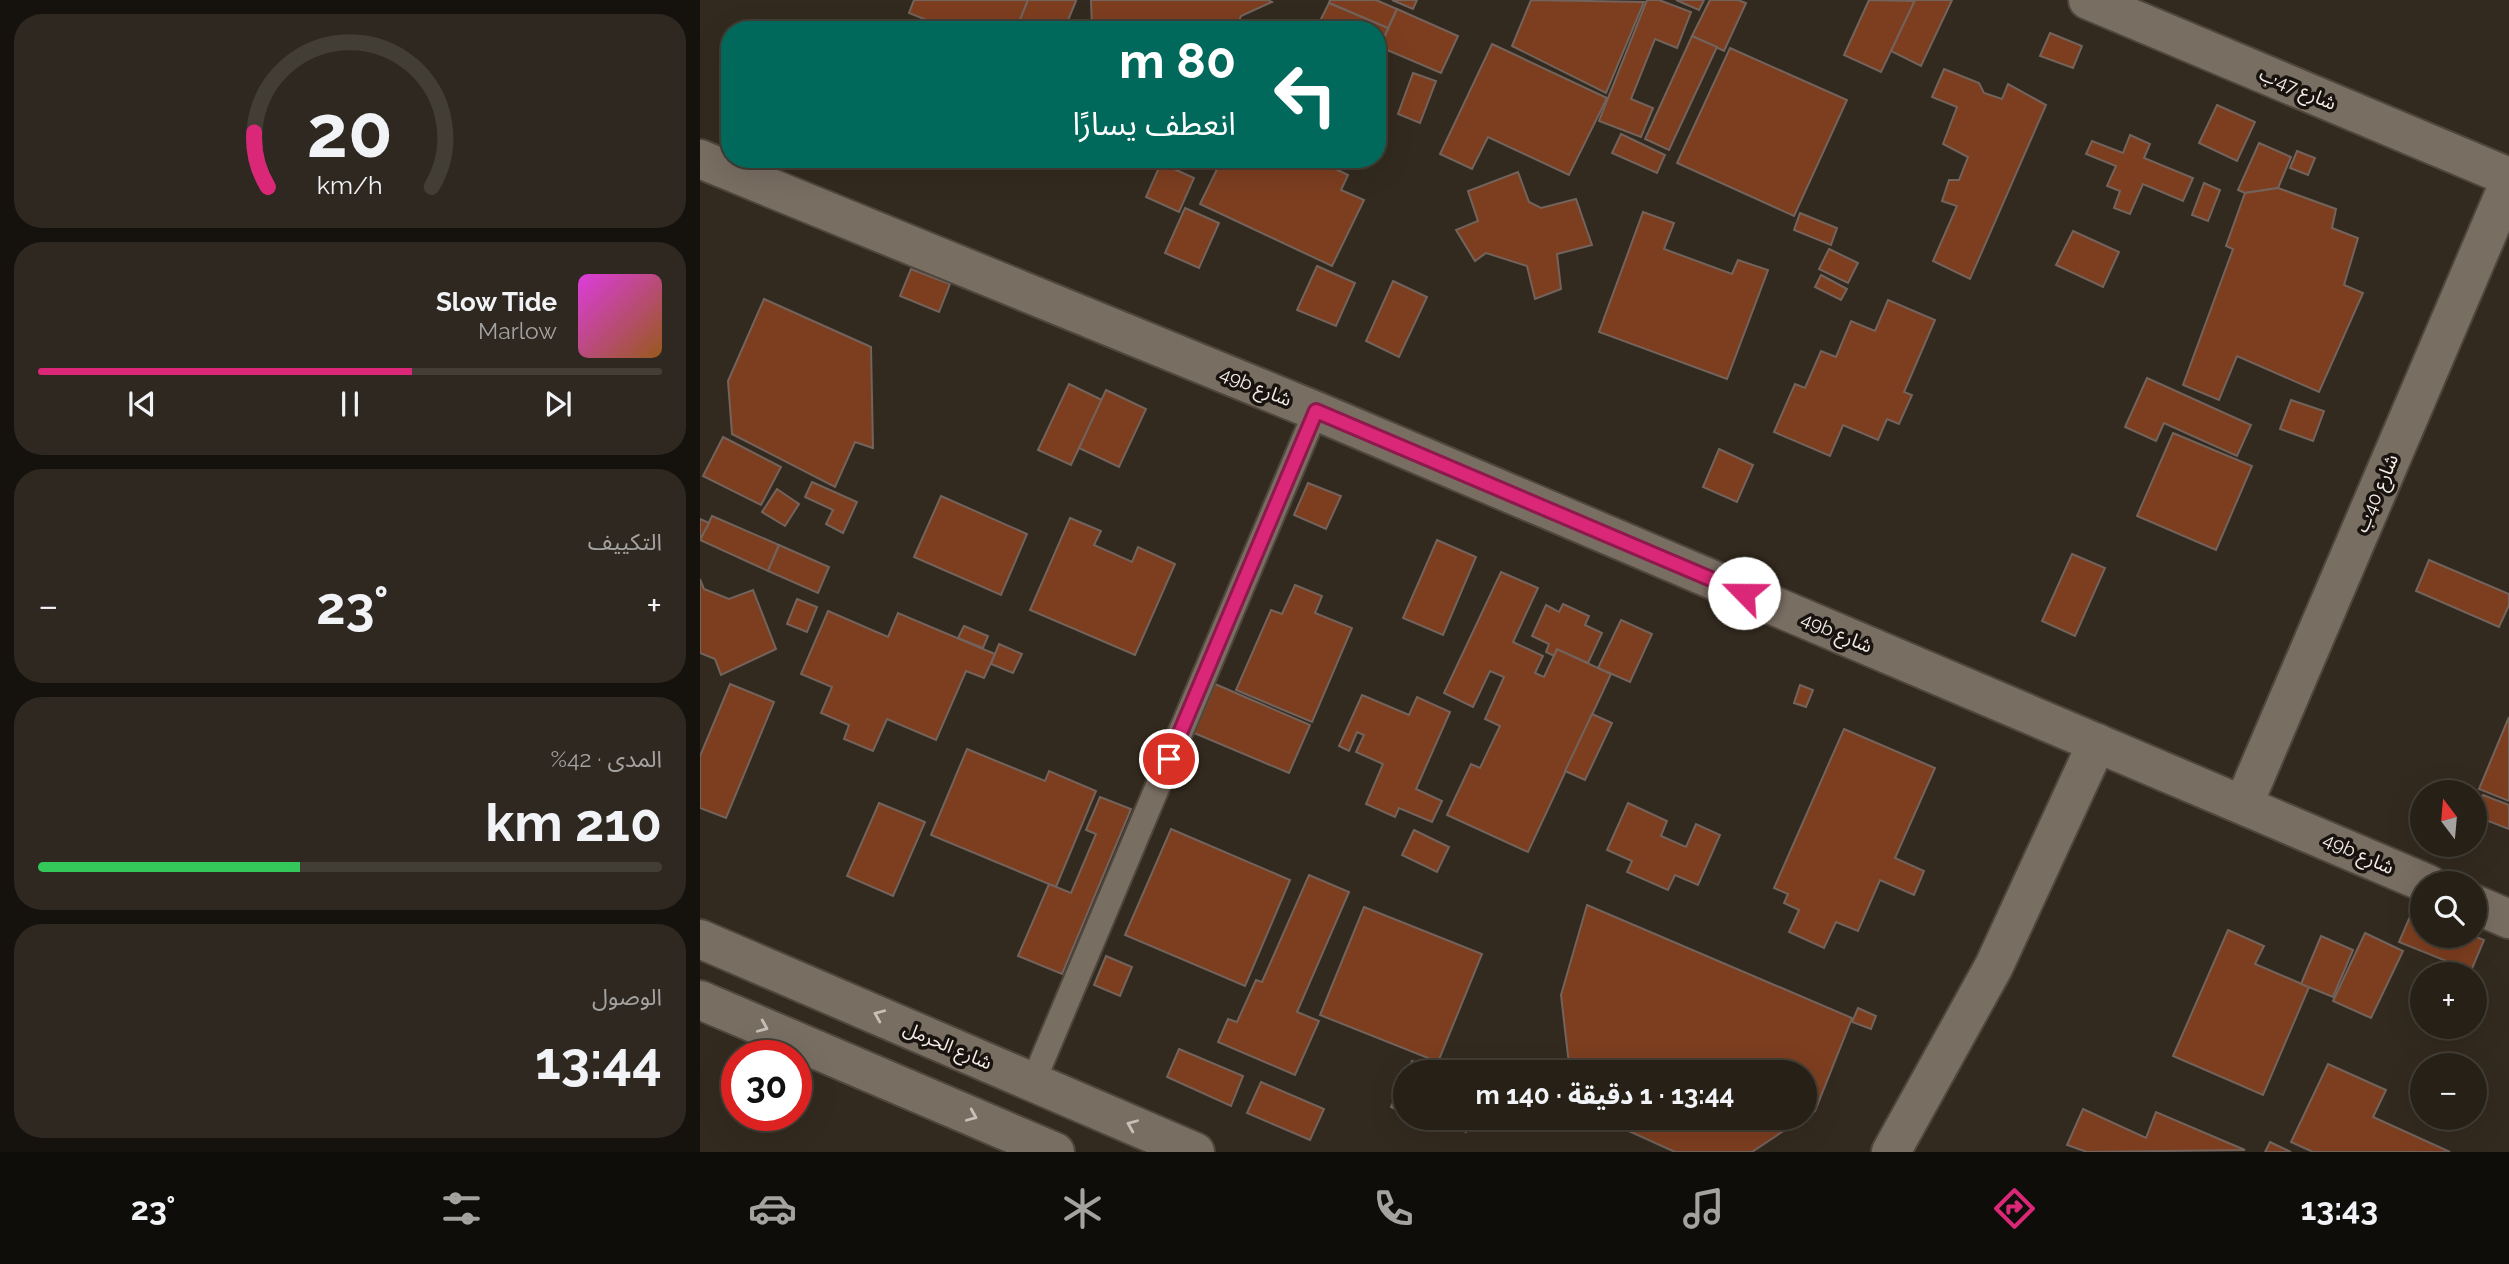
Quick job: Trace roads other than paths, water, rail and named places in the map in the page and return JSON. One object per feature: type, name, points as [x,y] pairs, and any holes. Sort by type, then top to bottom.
[{"type":"street","name":"شارع 47ب","points":[[2088,0],[2509,177]]},
{"type":"street","name":"49b شارع","points":[[700,159],[721,168]]},
{"type":"street","name":"49b شارع","points":[[722,168],[1316,411],[2244,803],[2410,876]]},
{"type":"street","name":"شارع 40ب","points":[[2244,803],[2509,183]]},
{"type":"street","points":[[1891,1152],[1994,966],[2097,743]]},
{"type":"street","points":[[2487,910],[2509,919]]},
{"type":"street","name":"شارع الحرمل","points":[[700,939],[1195,1152]]},
{"type":"street","points":[[700,1000],[1055,1152]]},
{"type":"lane","points":[[1033,1082],[1316,411]]}]
